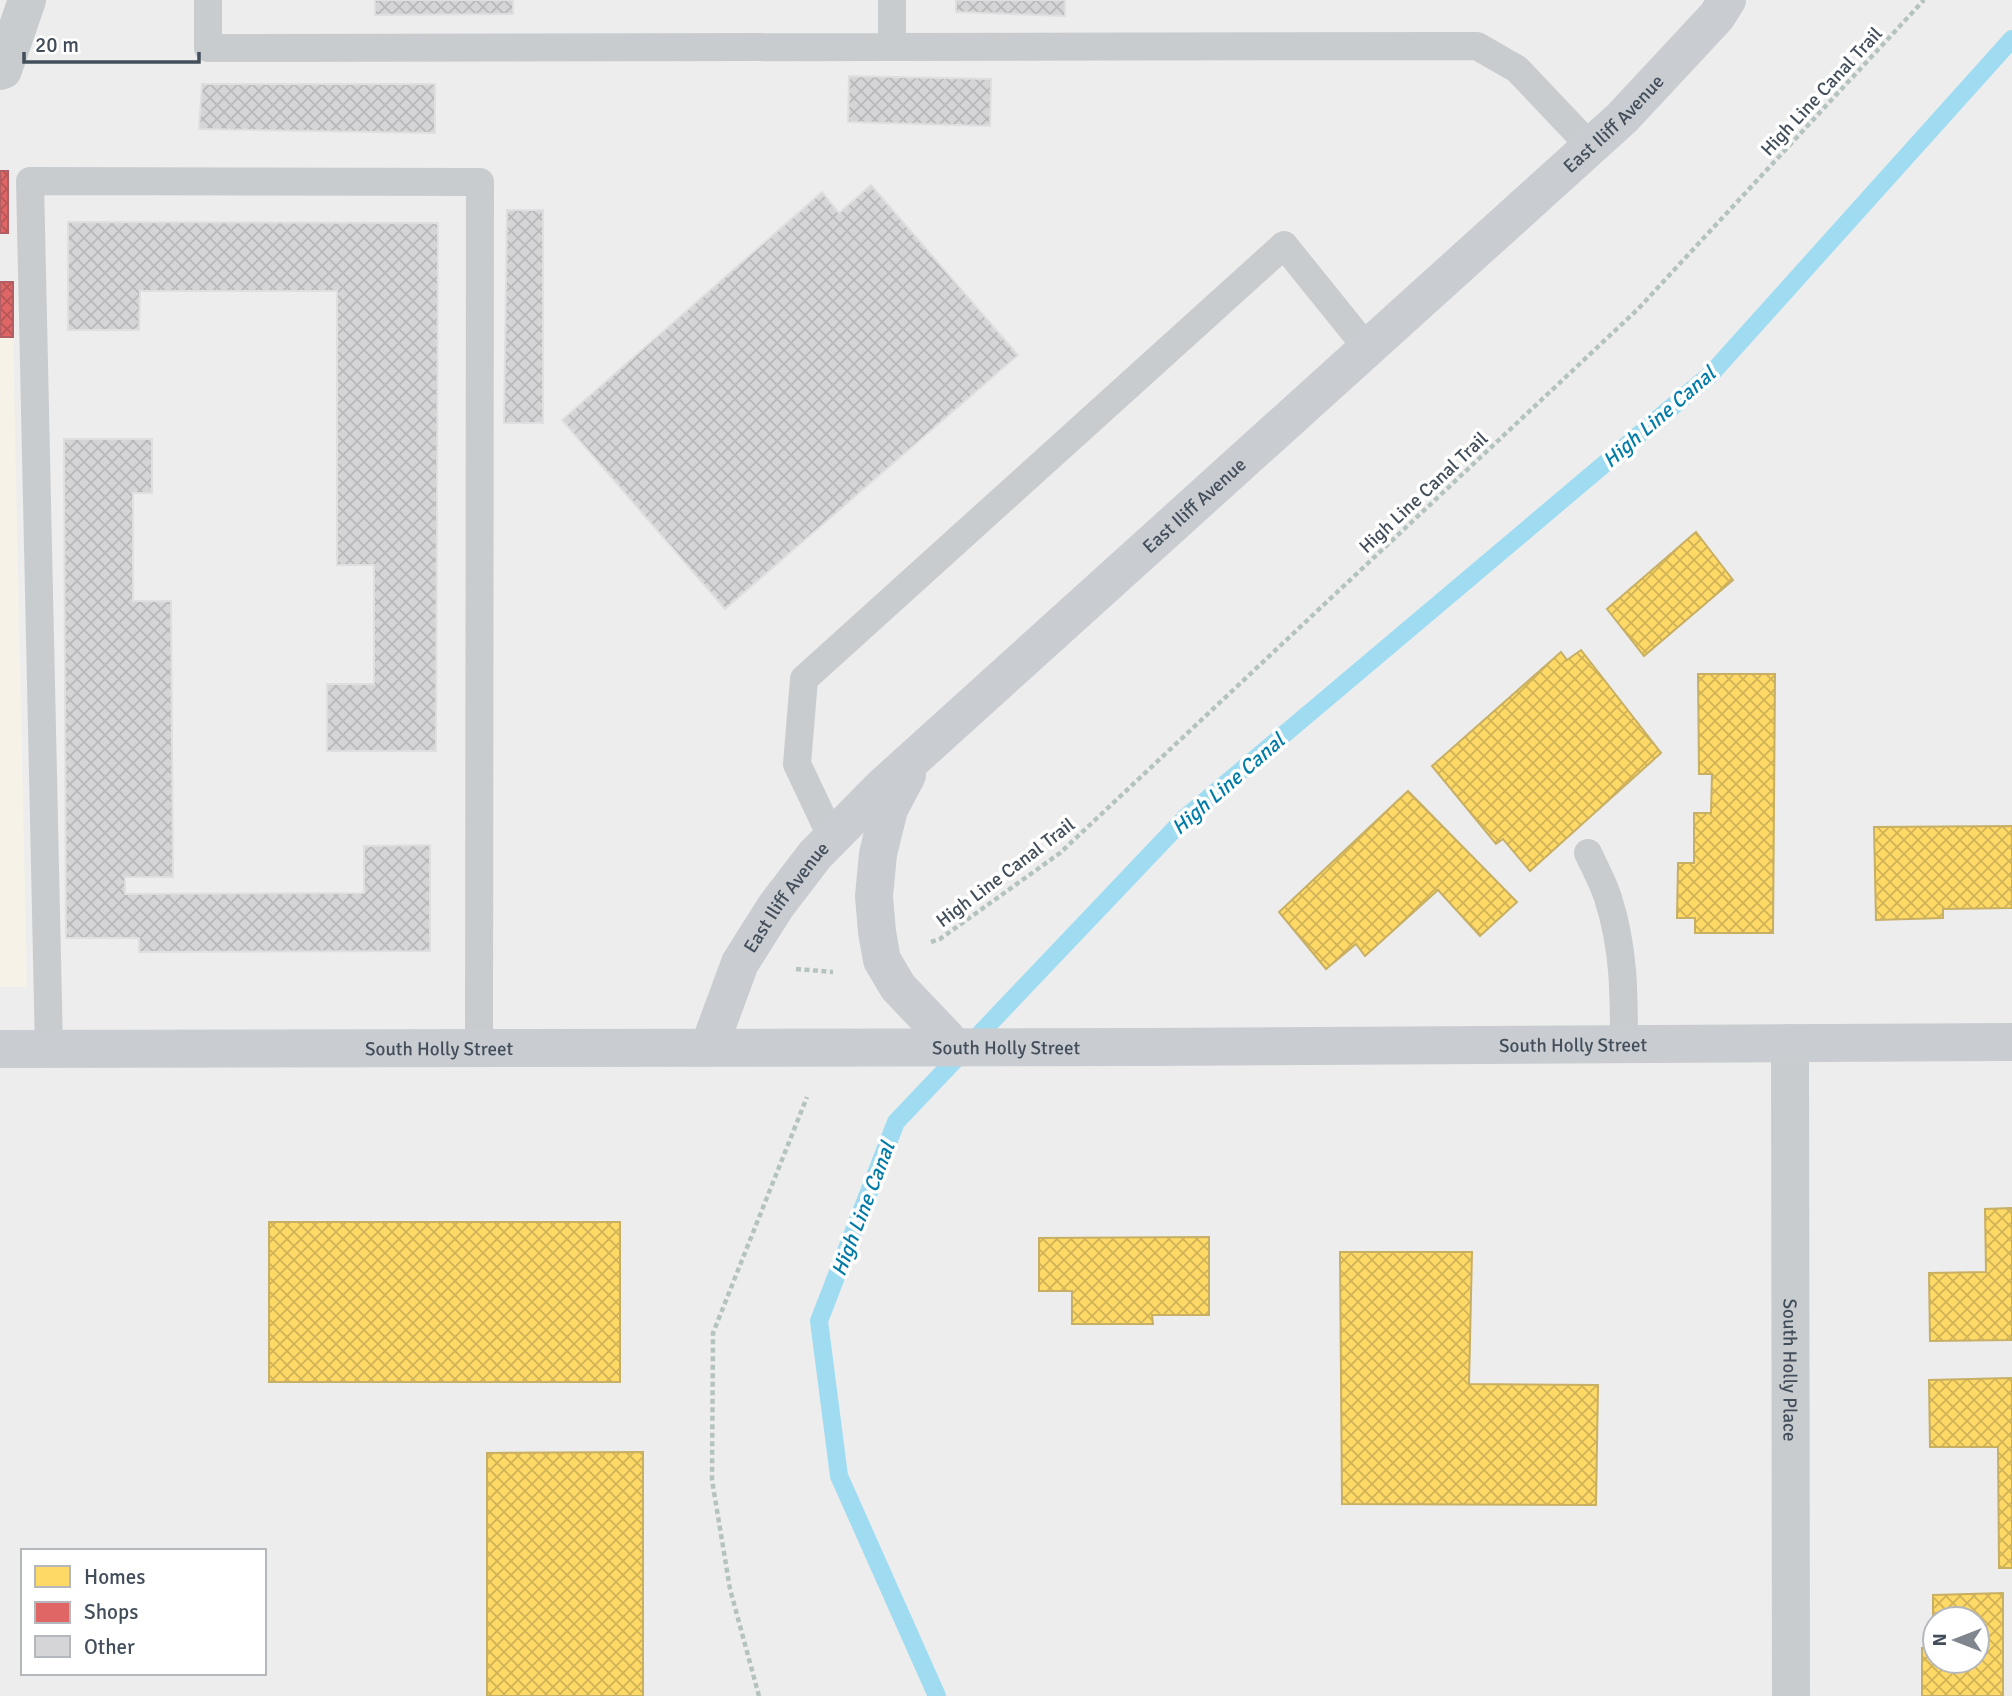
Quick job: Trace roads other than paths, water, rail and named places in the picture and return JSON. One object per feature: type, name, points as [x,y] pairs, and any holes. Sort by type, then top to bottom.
[{"type":"street","points":[[2,70],[27,0]]},
{"type":"street","name":"East Iliff Avenue","points":[[709,1047],[740,962],[776,906],[832,838],[916,756],[1622,118],[1717,16],[1727,0]]},
{"type":"street","points":[[916,756],[889,809],[878,854],[874,896],[877,932],[883,960],[898,987],[959,1047]]},
{"type":"street","name":"South Holly Street","points":[[0,1049],[2012,1042]]},
{"type":"street","name":"South Holly Place","points":[[1790,1043],[1791,1696]]},
{"type":"lane","points":[[208,0],[208,48],[1477,46],[1517,69],[1591,146]]},
{"type":"lane","points":[[892,0],[892,47]]},
{"type":"lane","points":[[49,1049],[30,181],[480,182],[479,1048]]},
{"type":"lane","points":[[832,838],[797,764],[804,679],[1284,245],[1367,348]]},
{"type":"lane","points":[[1588,853],[1607,895],[1617,930],[1624,975],[1624,1044]]},
{"type":"waterway","name":"High Line Canal","points":[[937,1696],[839,1476],[819,1321],[896,1122],[1185,818],[1711,374],[2012,39]]}]
